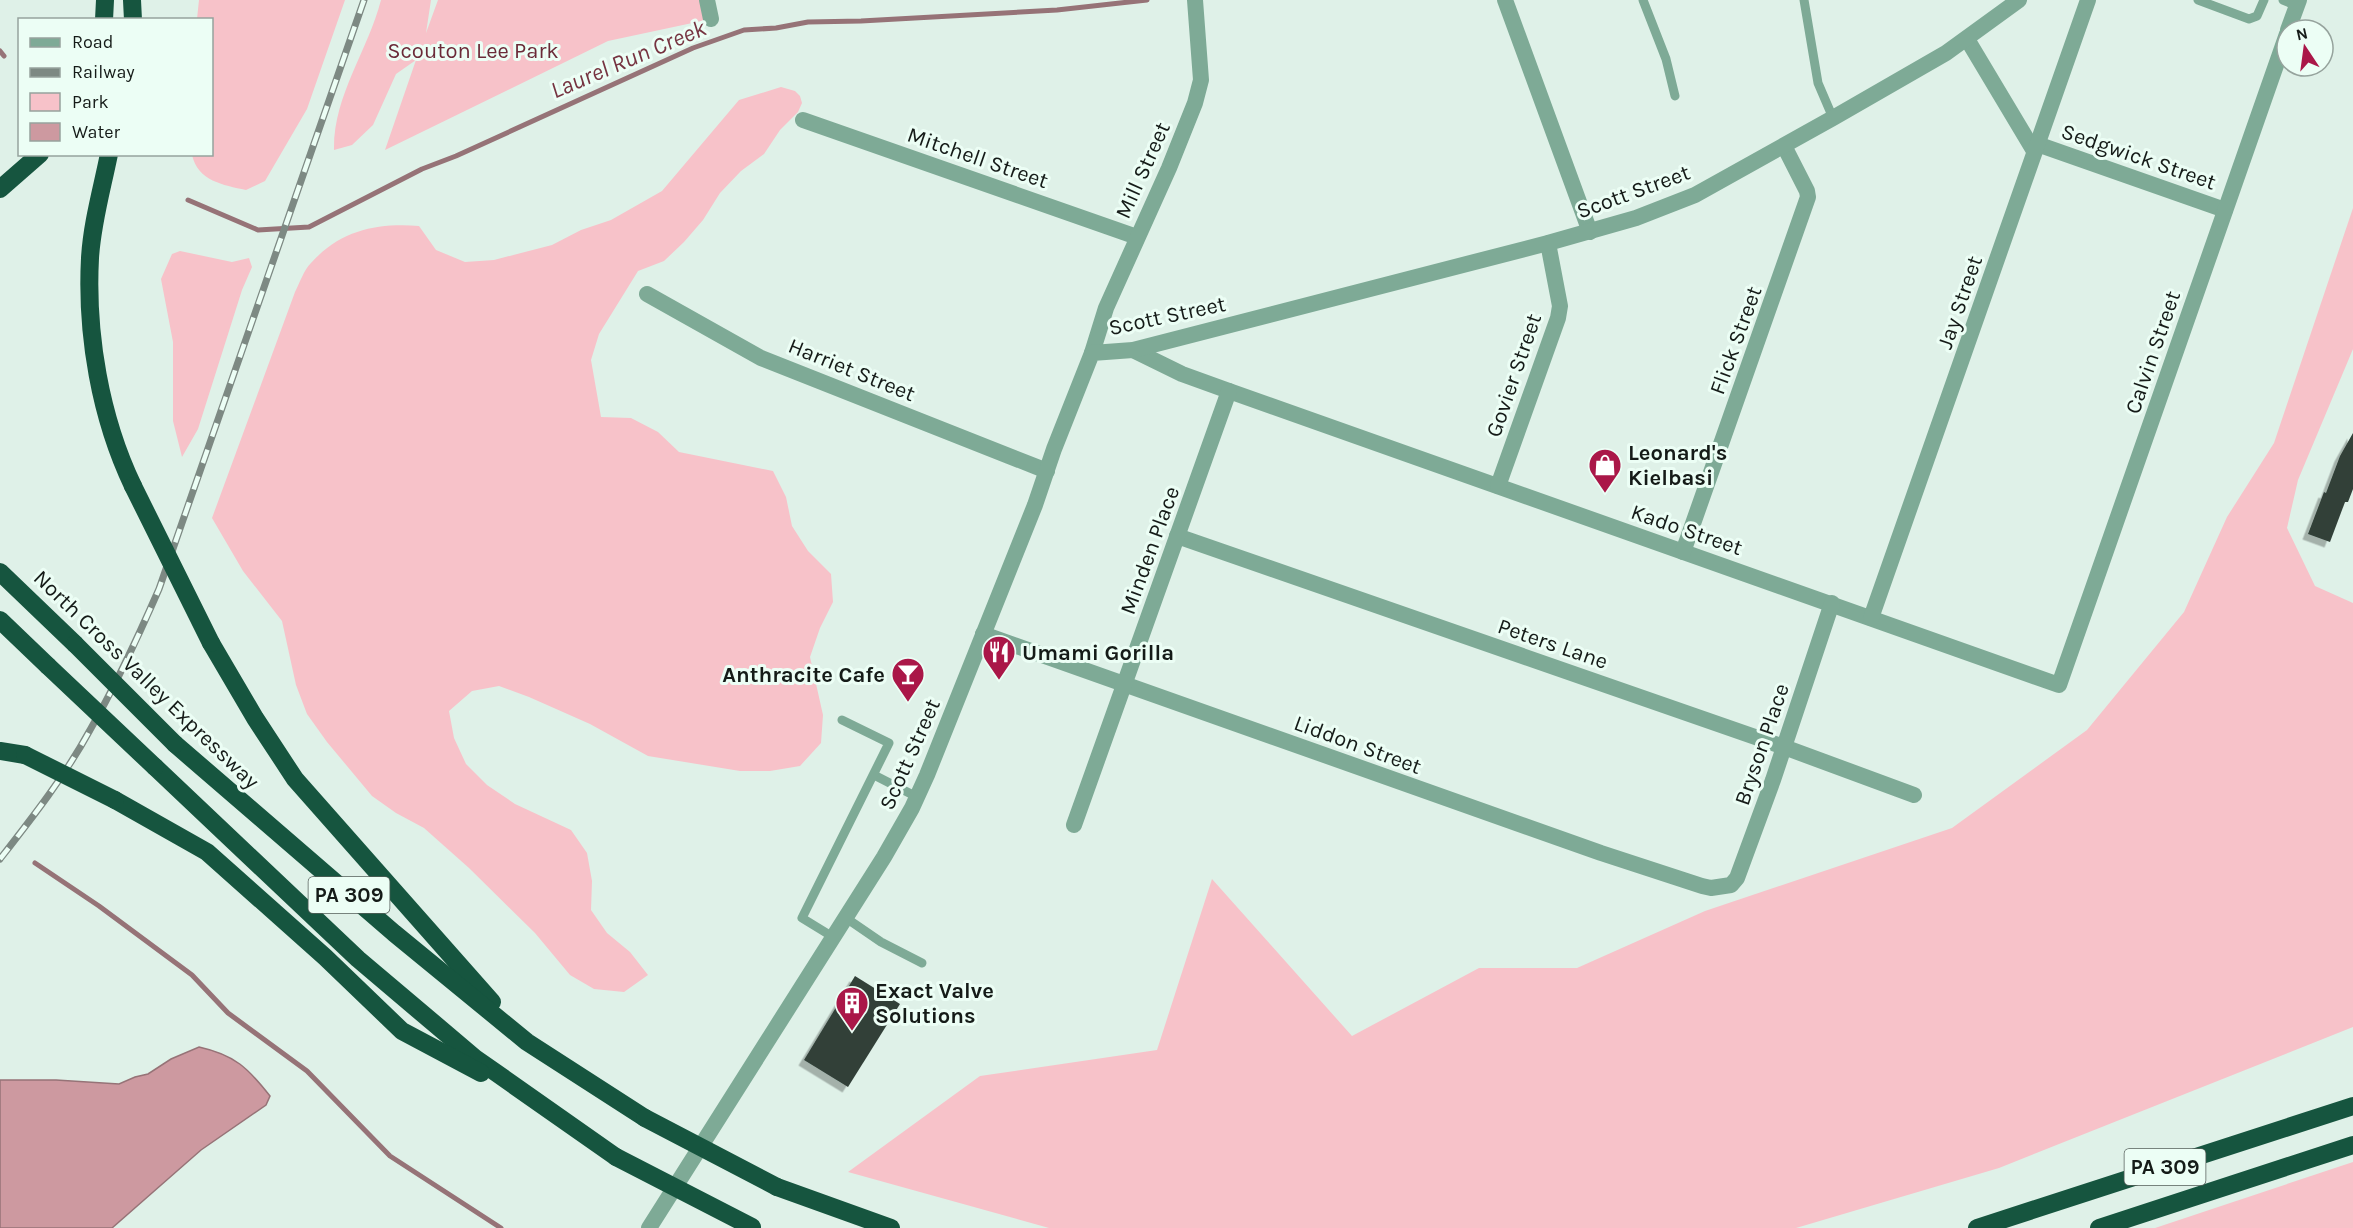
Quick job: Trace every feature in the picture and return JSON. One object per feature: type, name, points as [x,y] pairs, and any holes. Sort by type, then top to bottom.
[{"type":"highway","points":[[104,18],[105,0]]},
{"type":"highway","points":[[132,0],[133,18]]},
{"type":"highway","points":[[0,189],[38,156]]},
{"type":"highway","points":[[109,156],[90,258],[91,308],[103,401],[123,465],[211,643],[255,718],[295,779],[527,1042]]},
{"type":"highway","name":"North Cross Valley Expressway","points":[[0,572],[175,744],[394,933],[527,1042],[645,1118],[777,1187],[891,1228]]},
{"type":"highway","name":"PA 309","points":[[0,620],[358,959],[475,1058],[616,1157],[753,1228]]},
{"type":"highway","points":[[0,751],[25,755],[115,800],[207,852],[325,957],[402,1031],[535,1102]]},
{"type":"highway","points":[[2088,1191],[2353,1094]]},
{"type":"highway","name":"PA 309","points":[[1977,1228],[2353,1106]]},
{"type":"highway","name":"PA 309","points":[[2099,1228],[2353,1145]]},
{"type":"street","points":[[707,0],[711,19]]},
{"type":"street","points":[[1505,0],[1590,232]]},
{"type":"street","name":"Scott Street","points":[[649,1228],[887,853],[917,797],[984,634],[1092,353],[1133,350],[1590,232],[1636,218],[1695,195],[1784,146],[1967,39],[2019,0]]},
{"type":"street","name":"Jay Street","points":[[1871,618],[2088,0]]},
{"type":"street","name":"Calvin Street","points":[[2290,18],[2293,2]]},
{"type":"street","name":"Mill Street","points":[[1092,353],[1106,308],[1196,103],[1201,80],[1196,3]]},
{"type":"street","name":"Sedgwick Street","points":[[1967,39],[2036,148],[2225,210]]},
{"type":"street","name":"Calvin Street","points":[[2059,685],[2275,69]]},
{"type":"street","name":"Mitchell Street","points":[[803,120],[1137,237]]},
{"type":"street","name":"Flick Street","points":[[1683,552],[1809,197],[1784,146]]},
{"type":"street","name":"Govier Street","points":[[1498,486],[1558,318],[1560,306],[1548,243]]},
{"type":"street","name":"Harriet Street","points":[[647,294],[761,358],[1047,471]]},
{"type":"street","name":"Kado Street","points":[[1133,350],[1182,374],[2059,685]]},
{"type":"street","name":"Minden Place","points":[[1074,825],[1229,391]]},
{"type":"street","name":"Peters Lane","points":[[1177,536],[1784,747],[1914,795]]},
{"type":"street","name":"Bryson Place","points":[[1720,887],[1731,885],[1737,878],[1832,603]]},
{"type":"street","name":"Liddon Street","points":[[984,634],[1601,853],[1702,886],[1720,887]]},
{"type":"lane","points":[[1642,0],[1666,59],[1675,96]]},
{"type":"lane","points":[[1804,0],[1818,83],[1833,118]]},
{"type":"lane","points":[[2198,0],[2249,19],[2257,16],[2264,0]]},
{"type":"lane","points":[[833,937],[802,918],[889,743],[842,720]]},
{"type":"lane","points":[[874,776],[917,797]]},
{"type":"lane","points":[[846,918],[881,942],[922,963]]},
{"type":"green space","points":[[199,0],[345,0],[307,109],[265,181],[246,190],[220,184],[206,176],[195,164],[192,156],[213,156],[213,18],[197,18]]},
{"type":"green space","name":"Scouton Lee Park","points":[[381,0],[431,0],[426,33],[438,0],[707,0],[711,19],[608,41],[385,150],[416,60],[396,74],[373,125],[352,145],[334,150],[339,111]]},
{"type":"green space","points":[[781,87],[795,91],[800,96],[802,103],[798,112],[780,130],[764,154],[741,171],[720,193],[703,220],[684,242],[664,261],[638,271],[599,334],[591,360],[601,417],[631,418],[658,432],[679,452],[773,471],[786,497],[792,526],[808,551],[831,574],[833,602],[820,628],[810,657],[823,715],[821,743],[800,766],[770,771],[740,771],[648,756],[590,724],[499,686],[472,691],[449,711],[454,738],[466,764],[487,785],[515,804],[571,830],[587,853],[592,881],[591,910],[607,933],[630,952],[648,975],[624,992],[594,989],[570,975],[535,933],[469,868],[424,828],[396,813],[372,796],[327,742],[307,714],[296,685],[282,621],[243,571],[212,518],[295,292],[306,269],[323,252],[347,236],[360,231],[404,225],[419,226],[436,250],[465,262],[494,260],[552,245],[581,230],[611,220],[662,191],[739,100]]},
{"type":"green space","points":[[2353,208],[2353,349],[2298,480],[2287,528],[2315,586],[2353,603],[2353,1027],[1999,1168],[1796,1228],[1049,1228],[848,1172],[980,1076],[1157,1050],[1212,879],[1352,1036],[1479,968],[1577,968],[1705,911],[1952,828],[2087,730],[2184,612],[2227,517],[2274,443]]},
{"type":"green space","points":[[180,251],[232,262],[249,258],[252,267],[242,290],[198,429],[182,457],[173,421],[173,342],[161,279],[172,254]]},
{"type":"green space","points":[[2353,1162],[2353,1228],[2155,1228]]},
{"type":"water","points":[[199,1047],[222,1054],[247,1070],[270,1096],[266,1105],[201,1150],[112,1228],[0,1228],[0,1080],[56,1080],[119,1084],[148,1074],[171,1059]]},
{"type":"building","points":[[2353,433],[2353,489],[2348,502],[2345,502],[2330,542],[2308,534],[2340,456]]},
{"type":"building","name":"Exact Valve Solutions","points":[[855,976],[900,1004],[848,1087],[804,1060]]},
{"type":"waterway","name":"Laurel Run Creek","points":[[188,200],[258,230],[309,227],[422,169],[456,156],[693,48],[744,30],[776,28],[808,22],[1057,10],[1147,0]]},
{"type":"waterway","name":"Laurel Run Creek","points":[[0,51],[4,56]]},
{"type":"waterway","points":[[35,863],[99,906],[192,975],[228,1013],[307,1071],[390,1156],[501,1228]]},
{"type":"railway","points":[[0,859],[70,764],[118,678],[159,589],[364,0]]},
{"type":"place","name":"Leonard's Kielbasi","points":[[1605,494]]},
{"type":"place","name":"Umami Gorilla","points":[[999,681]]},
{"type":"place","name":"Anthracite Cafe","points":[[908,703]]},
{"type":"place","name":"Exact Valve Solutions","points":[[852,1032]]}]
